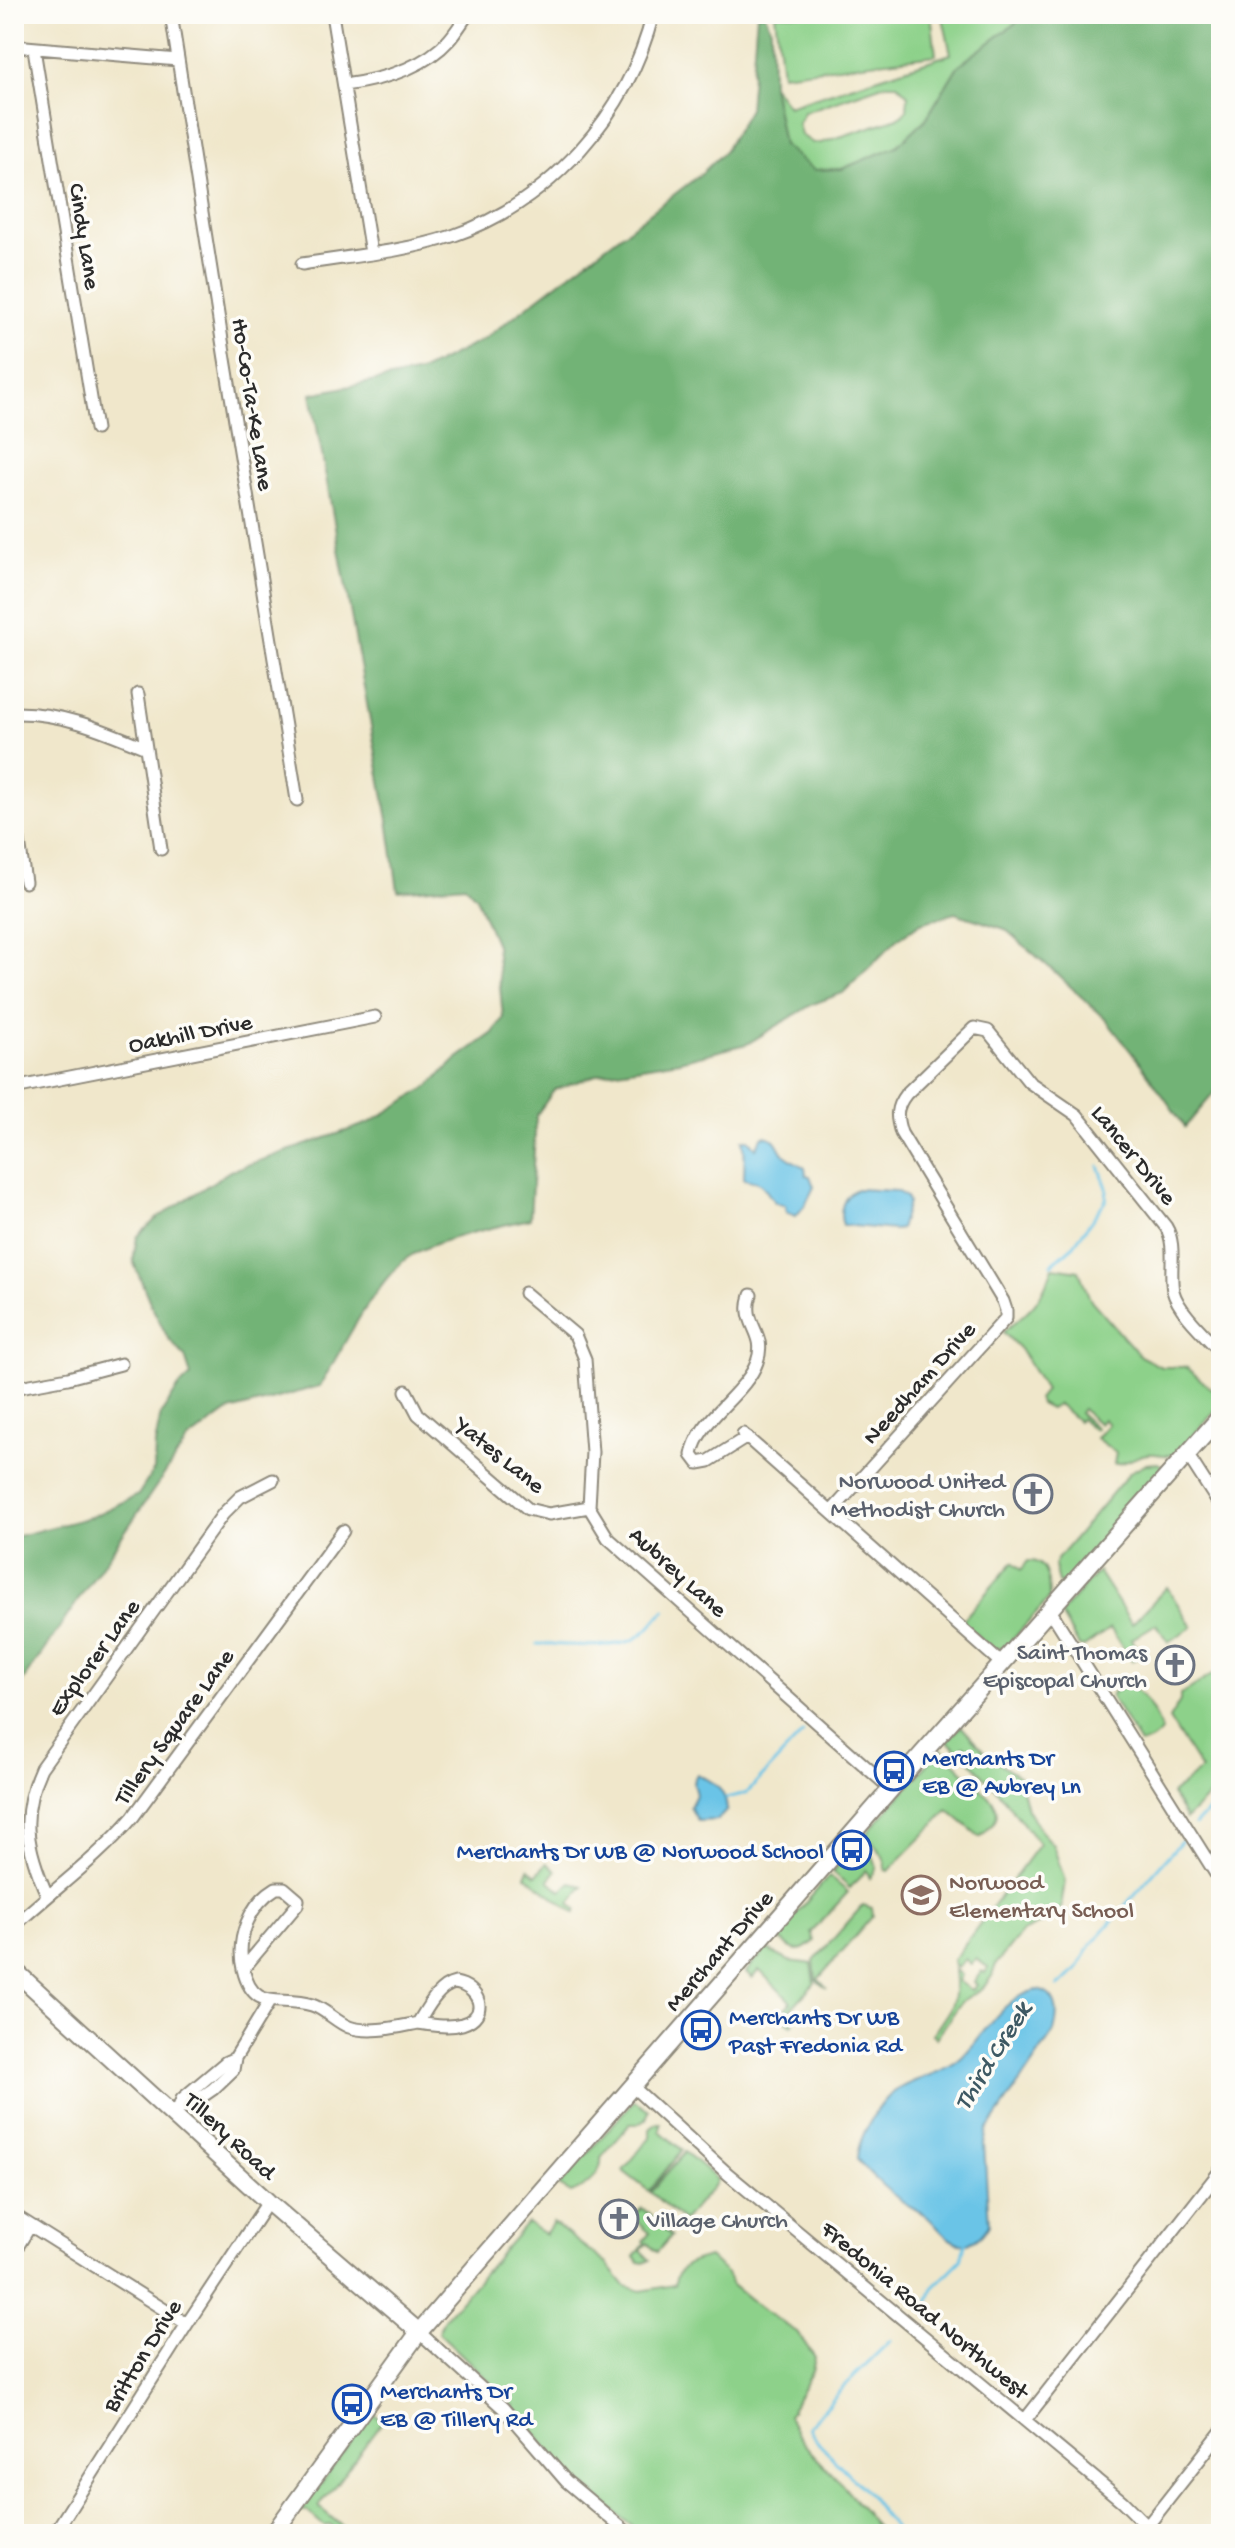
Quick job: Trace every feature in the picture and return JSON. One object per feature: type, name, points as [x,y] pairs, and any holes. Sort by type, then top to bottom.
[{"type":"main road","name":"Merchant Drive","points":[[273,2534],[419,2332],[891,1789],[1221,1416]]},
{"type":"main road","name":"Tillery Road","points":[[14,1970],[176,2110],[268,2202],[419,2332]]},
{"type":"street","name":"Ho-Co-Ta-Ke Lane","points":[[171,14],[297,800]]},
{"type":"street","points":[[332,14],[371,253]]},
{"type":"street","points":[[344,85],[370,82],[418,63],[448,42],[468,14]]},
{"type":"street","points":[[302,264],[418,245],[453,235],[517,204],[560,171],[595,133],[622,93],[648,36],[653,14]]},
{"type":"street","points":[[14,46],[178,60]]},
{"type":"street","name":"Cindy Lane","points":[[34,49],[96,429]]},
{"type":"street","points":[[138,694],[161,849]]},
{"type":"street","points":[[14,713],[33,712],[63,717],[146,748]]},
{"type":"street","points":[[14,807],[25,882]]},
{"type":"street","name":"Oakhill Drive","points":[[14,1088],[375,1017]]},
{"type":"street","name":"Lancer Drive","points":[[1006,1318],[1003,1301],[901,1133],[896,1114],[898,1104],[906,1094],[974,1028],[988,1031],[1029,1082],[1077,1115],[1166,1227],[1171,1238],[1174,1295],[1221,1352]]},
{"type":"street","points":[[525,1293],[575,1335],[585,1359],[593,1456],[589,1507]]},
{"type":"street","points":[[751,1295],[747,1307],[760,1343],[757,1363],[697,1440],[692,1455],[698,1463],[709,1461],[745,1436],[1002,1664]]},
{"type":"street","name":"Needham Drive","points":[[831,1512],[1006,1318]]},
{"type":"street","points":[[14,1388],[121,1364]]},
{"type":"street","name":"Yates Lane","points":[[406,1391],[418,1414],[528,1509],[549,1514],[589,1507]]},
{"type":"street","points":[[1187,1454],[1221,1507]]},
{"type":"street","name":"Explorer Lane","points":[[47,1895],[35,1868],[27,1834],[29,1800],[41,1768],[223,1514],[240,1497],[273,1480]]},
{"type":"street","name":"Aubrey Lane","points":[[589,1507],[608,1538],[891,1789]]},
{"type":"street","name":"Tillery Square Lane","points":[[14,1926],[104,1849],[141,1808],[343,1531]]},
{"type":"street","points":[[1050,1610],[1221,1882]]},
{"type":"street","points":[[243,1969],[297,1905],[297,1897],[284,1888],[272,1891],[252,1912],[241,1941],[240,1956],[243,1969],[247,1983],[252,1992],[269,2002],[318,2007],[350,2027],[367,2029],[418,2023],[450,2027],[471,2020],[477,2014],[476,1995],[467,1985],[447,1985],[418,2023]]},
{"type":"street","points":[[176,2110],[182,2099],[235,2058],[269,2002]]},
{"type":"street","name":"Fredonia Road Northwest","points":[[632,2086],[728,2174],[1122,2501],[1148,2531]]},
{"type":"street","points":[[1025,2420],[1221,2170]]},
{"type":"street","name":"Britton Drive","points":[[54,2534],[268,2202]]},
{"type":"street","points":[[14,2215],[187,2324]]},
{"type":"street","points":[[14,2252],[30,2226]]},
{"type":"street","points":[[419,2332],[503,2408],[566,2481],[629,2534]]},
{"type":"street","points":[[1148,2531],[1221,2432]]},
{"type":"green space","points":[[757,14],[765,14],[771,29],[772,85],[783,145],[814,170],[842,169],[897,146],[926,119],[958,66],[1028,14],[1221,14],[1221,1085],[1185,1127],[1106,1020],[1057,974],[1005,929],[955,913],[921,923],[899,938],[843,993],[813,1004],[747,1044],[679,1061],[599,1074],[554,1090],[536,1116],[530,1219],[463,1235],[413,1254],[378,1289],[320,1386],[227,1412],[187,1441],[14,1694],[14,1537],[91,1517],[138,1495],[154,1470],[161,1414],[179,1387],[191,1376],[185,1357],[168,1338],[151,1305],[133,1261],[137,1237],[156,1219],[230,1171],[369,1123],[429,1086],[457,1059],[493,1033],[503,1018],[496,945],[476,897],[465,885],[398,891],[311,394],[420,372],[483,340],[701,174],[724,152],[749,109]]},
{"type":"green space","points":[[775,14],[931,14],[936,55],[782,74]]},
{"type":"green space","points":[[942,14],[1028,14],[958,66],[926,119],[897,146],[842,169],[813,170],[783,145],[772,85],[788,106],[951,54]],"holes":[[[886,84],[897,84],[908,95],[907,110],[898,118],[821,143],[813,143],[801,135],[798,124],[804,112]]]},
{"type":"green space","points":[[1053,1267],[1079,1271],[1090,1299],[1140,1356],[1161,1367],[1186,1367],[1221,1397],[1221,1404],[1176,1455],[1148,1454],[1114,1464],[1116,1453],[1096,1438],[1108,1424],[1103,1419],[1099,1424],[1082,1409],[1079,1413],[1096,1428],[1094,1430],[1058,1404],[1050,1409],[1040,1404],[1038,1399],[1045,1390],[1020,1349],[1003,1332],[1034,1304]]},
{"type":"green space","points":[[1158,1463],[1165,1468],[1063,1584],[1058,1583],[1054,1565],[1058,1558],[1130,1472],[1145,1464]]},
{"type":"green space","points":[[1028,1561],[1040,1564],[1043,1569],[1048,1580],[1049,1599],[1005,1648],[992,1649],[961,1622],[1013,1562],[1021,1570]]},
{"type":"green space","points":[[1098,1571],[1132,1624],[1167,1587],[1192,1627],[1168,1642],[1156,1624],[1132,1639],[1138,1651],[1141,1649],[1144,1654],[1132,1661],[1110,1628],[1084,1647],[1079,1646],[1061,1615]]},
{"type":"green space","points":[[1218,1671],[1221,1675],[1221,1784],[1186,1819],[1171,1794],[1201,1770],[1169,1719],[1180,1701],[1180,1695]]},
{"type":"green space","points":[[1127,1685],[1143,1697],[1160,1726],[1161,1732],[1146,1743],[1140,1744],[1111,1697],[1113,1692]]},
{"type":"green space","points":[[961,1726],[985,1752],[1019,1777],[1027,1809],[1053,1845],[1065,1881],[1061,1908],[1052,1918],[1022,1932],[996,1964],[983,1988],[962,2001],[936,2038],[932,2034],[949,2011],[954,1997],[954,1969],[961,1975],[958,1981],[972,1990],[982,1971],[985,1973],[988,1968],[976,1958],[971,1964],[965,1959],[958,1968],[953,1960],[1039,1844],[996,1789],[966,1757],[967,1747],[963,1746],[961,1753],[947,1741]]},
{"type":"green space","points":[[941,1749],[992,1800],[997,1816],[980,1837],[948,1810],[889,1871],[886,1870],[882,1855],[866,1834]]},
{"type":"green space","points":[[857,1844],[873,1856],[877,1868],[870,1878],[866,1870],[850,1888],[832,1872]]},
{"type":"green space","points":[[547,1863],[556,1871],[549,1880],[561,1891],[571,1883],[583,1886],[570,1903],[577,1910],[575,1913],[526,1876],[529,1869],[536,1875]]},
{"type":"green space","points":[[829,1876],[848,1892],[811,1933],[814,1941],[809,1946],[799,1950],[790,1948],[777,1936]]},
{"type":"green space","points":[[863,1905],[872,1908],[873,1916],[818,1979],[827,1989],[816,1980],[814,1961]]},
{"type":"green space","points":[[766,1949],[789,1961],[812,1964],[815,1983],[786,2014],[794,2023],[792,2025],[782,2012],[791,2002],[759,1970],[752,1978],[746,1972]]},
{"type":"green space","points":[[634,2100],[649,2110],[646,2119],[630,2124],[601,2158],[596,2175],[582,2188],[571,2193],[559,2186]]},
{"type":"green space","points":[[657,2123],[661,2123],[660,2131],[682,2150],[649,2191],[623,2171]]},
{"type":"green space","points":[[685,2152],[717,2179],[683,2221],[650,2192]]},
{"type":"green space","points":[[642,2208],[671,2236],[657,2252],[647,2243],[641,2251],[650,2260],[644,2263],[635,2256],[650,2233],[633,2218]]},
{"type":"green space","points":[[527,2223],[545,2234],[553,2223],[607,2264],[625,2286],[641,2291],[674,2285],[679,2272],[686,2265],[709,2257],[725,2272],[732,2285],[797,2332],[815,2358],[812,2371],[788,2415],[792,2425],[803,2443],[883,2534],[641,2534],[562,2466],[505,2396],[438,2332],[444,2319]]},
{"type":"green space","points":[[373,2413],[383,2421],[319,2507],[351,2534],[340,2534],[330,2525],[324,2526],[307,2511],[300,2512]]},
{"type":"water","points":[[763,1136],[773,1139],[784,1154],[805,1168],[806,1175],[810,1176],[814,1187],[796,1216],[786,1212],[785,1205],[776,1203],[759,1183],[744,1179],[743,1140],[749,1140],[756,1148]]},
{"type":"water","points":[[857,1189],[896,1191],[906,1197],[908,1203],[900,1229],[843,1225],[843,1204],[848,1195]]},
{"type":"water","points":[[697,1774],[713,1783],[724,1796],[727,1809],[717,1820],[698,1821],[690,1807],[696,1795],[693,1782]]},
{"type":"water","points":[[1037,1990],[1050,1996],[1056,2006],[1054,2032],[987,2131],[984,2144],[989,2224],[977,2239],[959,2243],[882,2185],[857,2159],[861,2140],[872,2119],[893,2093],[955,2063],[1004,2008],[1024,1994]]},
{"type":"waterway","points":[[1052,1264],[1074,1245],[1106,1200],[1107,1188],[1099,1166]]},
{"type":"waterway","points":[[537,1644],[599,1646],[623,1643],[642,1634],[665,1610]]},
{"type":"waterway","points":[[726,1798],[747,1793],[803,1733]]},
{"type":"waterway","name":"Third Creek","points":[[1195,1825],[1221,1797]]},
{"type":"waterway","name":"Third Creek","points":[[1058,1986],[1076,1971],[1091,1945],[1182,1840]]},
{"type":"waterway","name":"Third Creek","points":[[927,2306],[933,2288],[961,2260],[966,2239]]},
{"type":"waterway","name":"Third Creek","points":[[891,2340],[808,2427],[819,2444],[869,2495],[898,2534]]},
{"type":"place","name":"Norwood United Methodist Church","points":[[1033,1494]]},
{"type":"place","name":"Saint Thomas Episcopal Church","points":[[1175,1665]]},
{"type":"place","name":"Merchants Dr EB @ Aubrey Ln","points":[[894,1771]]},
{"type":"place","name":"Merchants Dr WB @ Norwood School","points":[[852,1850]]},
{"type":"place","name":"Norwood Elementary School","points":[[921,1895]]},
{"type":"place","name":"Merchants Dr WB Past Fredonia Rd","points":[[701,2030]]},
{"type":"place","name":"Village Church","points":[[619,2219]]},
{"type":"place","name":"Merchants Dr EB @ Tillery Rd","points":[[352,2404]]}]
